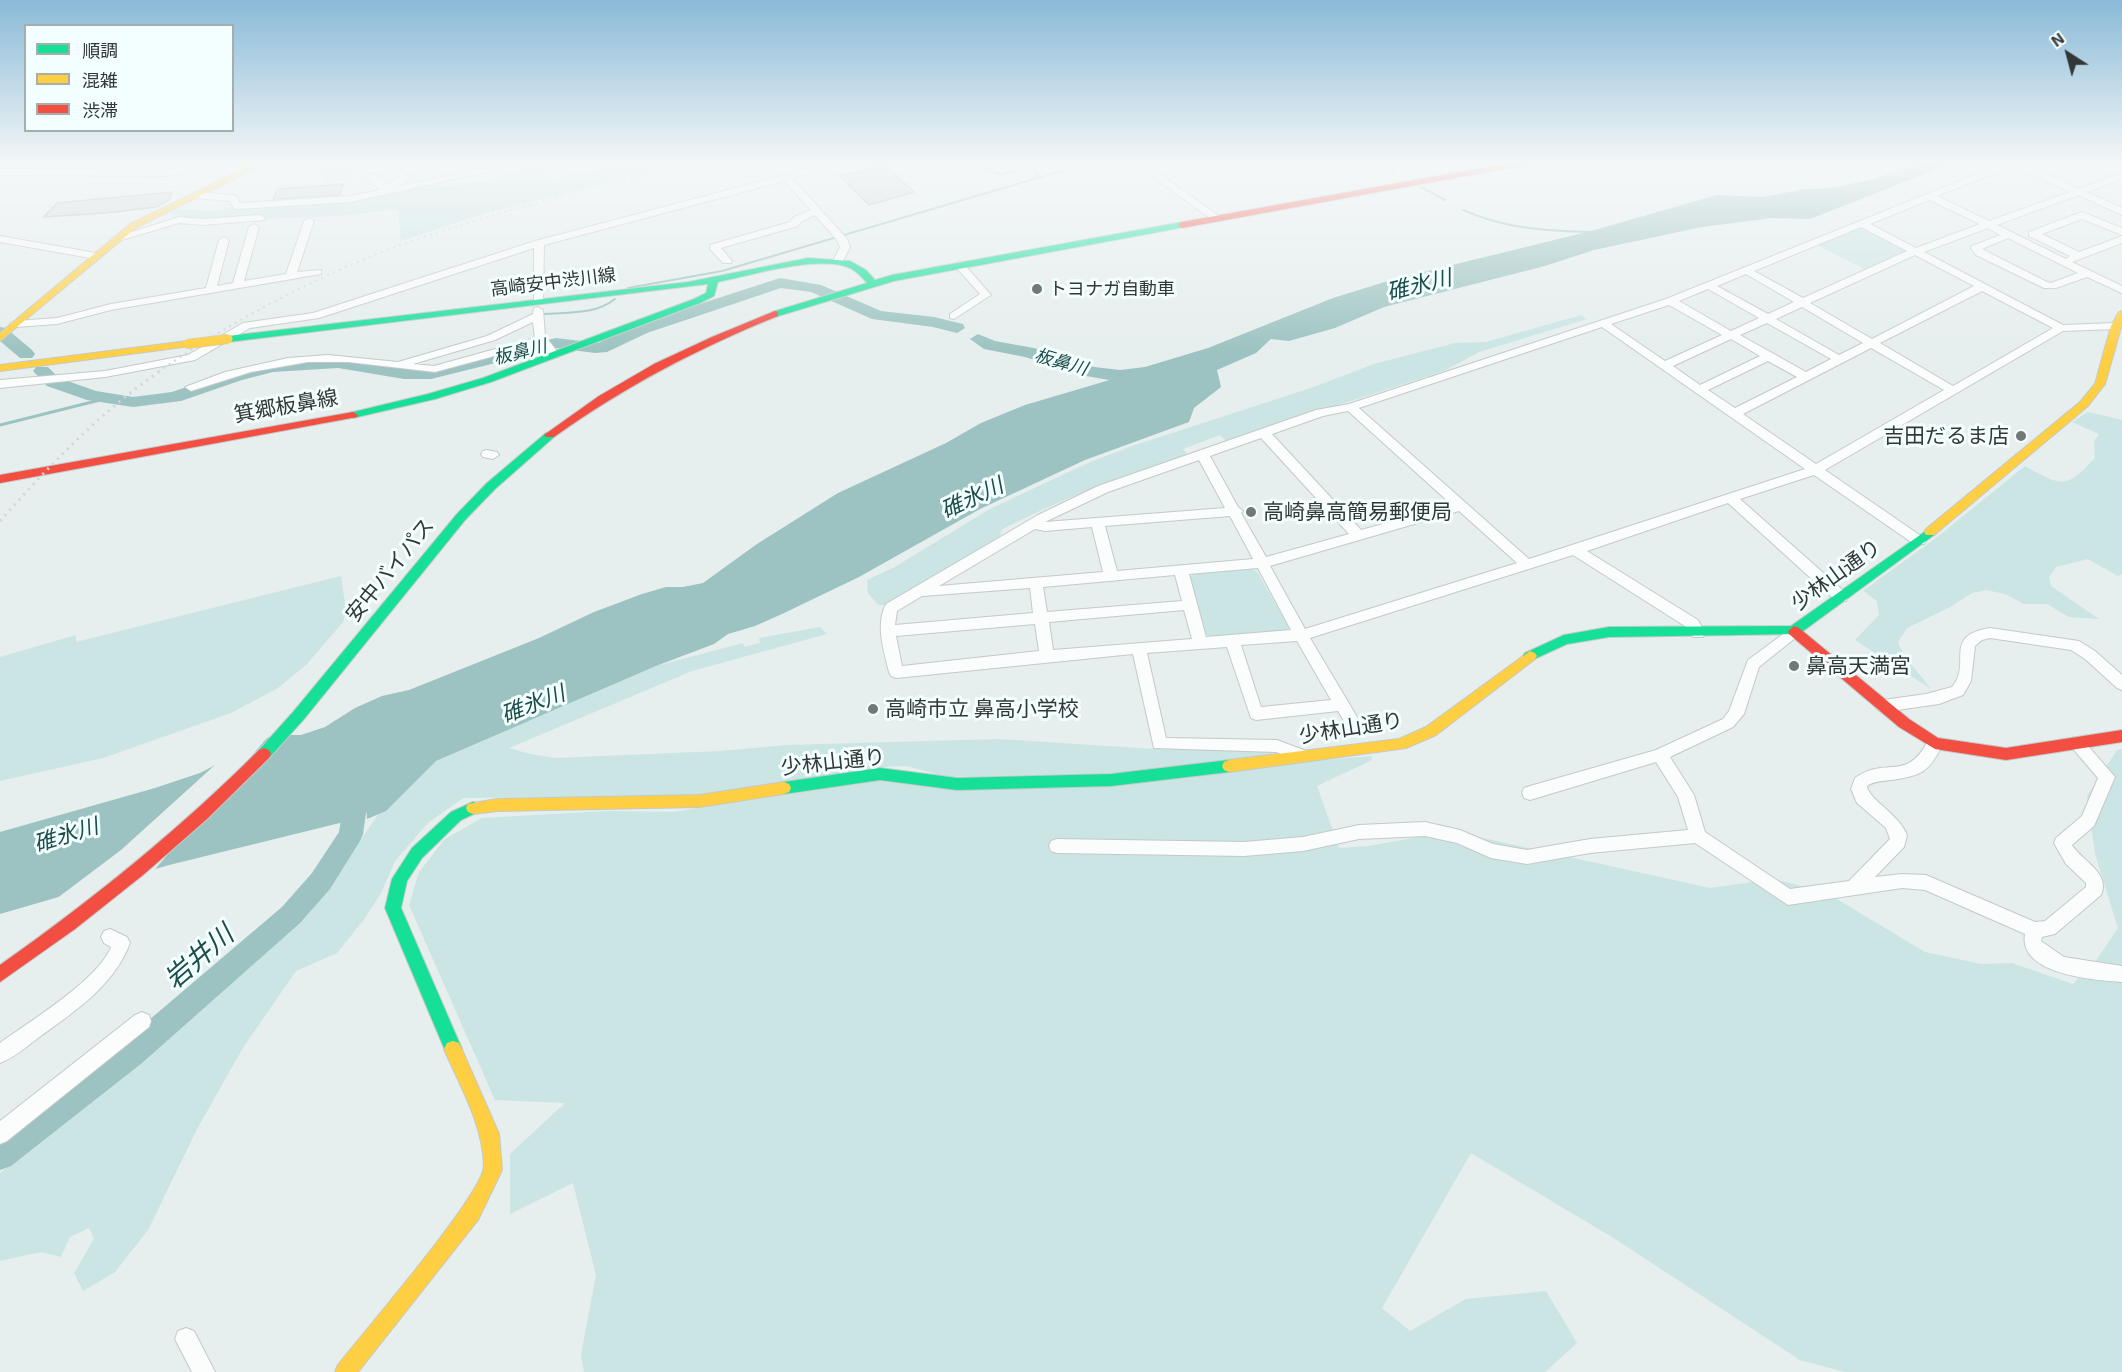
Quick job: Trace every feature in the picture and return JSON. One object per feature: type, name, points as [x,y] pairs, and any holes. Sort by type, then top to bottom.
[{"type":"main road","points":[[0,338],[115,239],[136,225]]},
{"type":"main road","points":[[870,280],[945,259],[1151,225]]},
{"type":"main road","points":[[870,280],[1161,225]]},
{"type":"main road","name":"高崎安中渋川線","points":[[190,374],[228,339],[713,282],[800,262],[838,261],[853,264],[870,280]]},
{"type":"main road","name":"安中バイパス","points":[[279,716],[315,678],[449,512],[479,482],[537,432],[611,381],[660,352],[708,329],[767,305],[870,280]]},
{"type":"main road","name":"箕郷板鼻線","points":[[0,479],[354,415],[466,387],[547,347],[573,347],[589,342],[706,297],[711,294],[713,282]]},
{"type":"main road","name":"安中バイパス","points":[[0,974],[71,925],[127,880],[225,793],[270,748],[475,502],[492,484],[551,435],[584,411],[654,367],[732,329],[822,292]]},
{"type":"main road","name":"少林山通り","points":[[345,1372],[471,1213],[492,1170],[490,1134],[393,908],[400,879],[417,853],[456,816],[476,807],[700,801],[880,774],[957,784],[1111,780],[1367,750],[1417,739],[1431,731],[1532,654],[1564,639],[1609,632],[1794,632],[1919,541],[2084,404],[2100,384],[2119,320]]},
{"type":"main road","points":[[0,368],[190,374]]},
{"type":"main road","points":[[1794,632],[1904,723],[1935,743],[2007,754],[2122,736]]},
{"type":"street","points":[[115,239],[122,239],[164,225]]},
{"type":"street","points":[[238,284],[256,225]]},
{"type":"street","points":[[291,275],[308,225]]},
{"type":"street","points":[[190,374],[247,325],[315,316],[539,243],[606,225]]},
{"type":"street","points":[[727,261],[714,247],[790,225]]},
{"type":"street","points":[[829,225],[844,243],[838,261]]},
{"type":"street","points":[[1860,225],[1670,301],[1351,407],[1320,413],[1103,489],[1033,524],[891,608],[888,611],[889,631],[896,672],[1200,642],[1301,635],[1575,550],[1817,469],[2061,328],[2119,320]]},
{"type":"street","points":[[1865,225],[2061,328]]},
{"type":"street","points":[[1987,225],[2122,290]]},
{"type":"street","points":[[1665,365],[1916,251],[1987,225]]},
{"type":"street","points":[[2057,225],[2034,234],[2079,256]]},
{"type":"street","points":[[2106,225],[2122,232]]},
{"type":"street","points":[[2008,235],[1976,248],[1980,253],[2044,285],[2052,286],[2085,274]]},
{"type":"street","points":[[0,239],[96,256]]},
{"type":"street","points":[[2063,262],[2122,239]]},
{"type":"street","points":[[211,289],[224,240]]},
{"type":"street","points":[[0,384],[105,374],[190,374],[237,371],[279,362],[333,358],[400,365],[418,370],[435,369],[547,347],[539,308],[539,243]]},
{"type":"street","points":[[954,316],[986,295],[959,265]]},
{"type":"street","points":[[1746,270],[1952,390]]},
{"type":"street","points":[[16,324],[57,321],[111,307],[317,272]]},
{"type":"street","points":[[1708,285],[1840,360]]},
{"type":"street","points":[[1735,413],[1983,286]]},
{"type":"street","points":[[1670,301],[1806,377]]},
{"type":"street","points":[[400,365],[420,357],[490,338],[539,308]]},
{"type":"street","points":[[1604,324],[1919,541]]},
{"type":"street","points":[[1701,389],[1769,356]]},
{"type":"street","points":[[1351,407],[1527,565]]},
{"type":"street","points":[[1263,432],[1359,536]]},
{"type":"street","points":[[1202,453],[1301,635],[1352,722]]},
{"type":"street","points":[[1731,499],[1840,597]]},
{"type":"street","points":[[921,592],[1036,584],[1263,562],[1462,506]]},
{"type":"street","points":[[1033,524],[1045,527],[1236,512]]},
{"type":"street","points":[[1098,523],[1111,576]]},
{"type":"street","points":[[1575,550],[1693,624],[1698,633]]},
{"type":"street","points":[[1181,571],[1200,642]]},
{"type":"street","points":[[1036,584],[1047,656]]},
{"type":"street","points":[[889,631],[1189,605]]},
{"type":"street","points":[[1530,793],[1660,755],[1728,723],[1736,714],[1754,664],[1794,632]]},
{"type":"street","points":[[1883,706],[1947,696],[1960,690],[1963,684],[1968,644],[1978,635],[1990,633],[2074,645],[2090,655],[2122,684]]},
{"type":"street","points":[[1232,640],[1256,714],[1342,705]]},
{"type":"street","points":[[1139,649],[1160,744],[1277,746],[1303,756]]},
{"type":"street","points":[[1853,888],[1898,842],[1900,836],[1896,827],[1866,802],[1860,794],[1860,787],[1866,779],[1877,774],[1911,771],[1919,767],[1927,760],[1935,743]]},
{"type":"street","points":[[1057,846],[1244,849],[1303,844],[1359,832],[1425,829],[1460,837],[1491,851],[1527,857],[1590,846],[1698,836],[1788,897],[1902,881],[1926,883],[2034,930],[2049,928],[2095,890],[2095,880],[2072,859],[2062,843],[2088,821],[2107,777],[2076,743]]},
{"type":"street","points":[[1660,755],[1686,795],[1698,836]]},
{"type":"street","points":[[2034,930],[2032,944],[2042,956],[2064,966],[2122,974]]},
{"type":"street","points":[[0,1054],[98,980],[120,952],[121,943],[110,937]]},
{"type":"street","points":[[0,1134],[142,1021]]},
{"type":"street","points":[[186,1339],[204,1372]]},
{"type":"shaded area","points":[[400,225],[449,225],[401,241]]},
{"type":"shaded area","points":[[1858,227],[1907,252],[1867,270],[1816,245]]},
{"type":"shaded area","points":[[1581,315],[1587,319],[1479,352],[1444,371],[1226,441],[1220,435],[1183,449],[1188,455],[1093,488],[1001,530],[1000,537],[891,605],[878,605],[868,593],[867,580],[893,568],[990,509],[1088,463],[1132,446],[1311,388],[1374,364],[1455,343],[1486,342]]},
{"type":"shaded area","points":[[2088,412],[2122,420],[2122,574],[2118,576],[2088,559],[2056,567],[2049,577],[2051,586],[2099,619],[2069,617],[2047,604],[2024,604],[2005,594],[1986,590],[1972,593],[1950,607],[1907,628],[1898,642],[1908,661],[1931,689],[1855,640],[1879,615],[1877,601],[1863,591],[1936,538],[2025,466],[2055,481],[2063,482],[2077,476],[2095,458],[2094,441],[2099,434],[2072,422]]},
{"type":"shaded area","points":[[1251,568],[1258,573],[1289,628],[1285,632],[1211,637],[1205,634],[1189,579],[1193,574]]},
{"type":"shaded area","points":[[341,576],[346,611],[343,622],[306,665],[278,688],[231,713],[103,758],[0,781],[0,657],[76,635],[76,642]]},
{"type":"shaded area","points":[[820,627],[827,634],[692,671],[509,748],[556,758],[720,751],[787,745],[999,739],[1155,749],[1267,750],[1274,755],[1119,773],[947,777],[907,766],[881,767],[698,796],[463,798],[428,823],[395,861],[381,893],[365,918],[337,953],[296,971],[244,1046],[197,1129],[148,1230],[115,1272],[83,1291],[74,1273],[94,1239],[89,1228],[70,1237],[61,1257],[41,1252],[0,1261],[0,1173],[178,1018],[282,932],[341,868],[389,799],[436,761],[656,666],[743,643],[744,647],[760,643],[759,638]]},
{"type":"shaded area","points":[[2122,749],[2122,1372],[1845,1372],[1800,1360],[1612,1237],[1471,1153],[1382,1308],[1410,1331],[1466,1299],[1546,1291],[1577,1343],[1545,1372],[584,1372],[581,1355],[596,1275],[573,1183],[510,1214],[510,1154],[565,1103],[495,1100],[409,905],[419,872],[445,839],[482,818],[607,811],[673,812],[877,781],[955,790],[1371,756],[1372,760],[1317,786],[1339,848],[1369,846],[1451,831],[1710,888],[1774,879],[1825,892],[1925,952],[1981,964],[2012,963],[2073,984],[2095,962],[2118,928],[2095,854],[2087,796],[2117,750]]},
{"type":"water","name":"碓氷川","points":[[1612,225],[1717,225],[1594,250],[1545,266],[1384,307],[1335,328],[1289,341],[1271,339],[1256,353],[1217,370],[1221,387],[1194,408],[1189,422],[1085,460],[980,509],[859,577],[782,614],[755,626],[728,634],[714,644],[656,666],[436,761],[386,811],[367,819],[366,807],[340,823],[169,865],[0,914],[0,832],[200,773],[273,735],[301,735],[325,727],[355,708],[382,696],[409,690],[539,638],[594,612],[666,587],[683,587],[703,583],[757,544],[838,493],[946,443],[981,423],[1025,405],[1113,379],[1120,375],[1120,370],[1145,367],[1208,348],[1333,298],[1391,280]]},
{"type":"pier","points":[[272,732],[151,874],[52,902],[121,850],[226,755]]},
{"type":"waterway","points":[[628,288],[722,271],[878,225]]},
{"type":"waterway","points":[[1511,225],[1543,230],[1594,232]]},
{"type":"waterway","name":"板鼻川","points":[[42,371],[53,382],[93,396],[133,402],[175,397],[236,376],[273,367],[338,363],[404,374],[431,374],[556,343],[601,348],[641,329],[780,283],[815,288],[878,316],[934,322],[957,328]]},
{"type":"waterway","points":[[544,314],[590,310],[615,299]]},
{"type":"waterway","points":[[0,332],[26,354]]},
{"type":"waterway","name":"板鼻川","points":[[978,339],[990,345],[1028,352],[1092,372],[1120,375],[1144,381]]},
{"type":"waterway","points":[[0,425],[108,398]]},
{"type":"waterway","name":"岩井川","points":[[0,1155],[132,1053],[291,915],[321,881],[351,834],[354,813],[366,787]]},
{"type":"railway","points":[[158,372],[211,337],[295,291],[382,252],[462,225]]},
{"type":"railway","points":[[0,521],[95,422],[160,371]]},
{"type":"traffic: fast","points":[[775,314],[892,278],[1182,225]]},
{"type":"traffic: fast","points":[[228,339],[688,285],[808,261],[847,263],[863,272],[872,283]]},
{"type":"traffic: fast","points":[[353,415],[431,397],[487,380],[697,301],[711,294],[713,282]]},
{"type":"traffic: fast","points":[[264,754],[299,715],[461,517],[491,486],[550,435]]},
{"type":"traffic: fast","points":[[1530,656],[1564,640],[1609,632],[1794,631],[1930,532]]},
{"type":"traffic: fast","points":[[784,788],[880,774],[957,784],[1111,780],[1229,766]]},
{"type":"traffic: fast","points":[[453,1049],[393,908],[400,879],[417,853],[456,816],[473,808]]},
{"type":"traffic: slow","points":[[0,338],[135,225]]},
{"type":"traffic: slow","points":[[1930,532],[2084,404],[2100,384],[2116,326],[2122,314]]},
{"type":"traffic: slow","points":[[187,344],[228,339]]},
{"type":"traffic: slow","points":[[0,368],[187,344]]},
{"type":"traffic: slow","points":[[1229,766],[1401,744],[1431,731],[1530,656]]},
{"type":"traffic: slow","points":[[473,808],[497,805],[700,801],[784,788]]},
{"type":"traffic: slow","points":[[345,1372],[471,1213],[493,1170],[490,1134],[453,1049]]},
{"type":"traffic: jam","points":[[550,435],[630,382],[686,352],[775,314]]},
{"type":"traffic: jam","points":[[0,479],[353,415]]},
{"type":"traffic: jam","points":[[1794,631],[1904,723],[1935,743],[2006,754],[2122,736]]},
{"type":"traffic: jam","points":[[0,974],[70,924],[137,871],[202,815],[264,754]]},
{"type":"place","name":"トヨナガ自動車","points":[[1037,289]]},
{"type":"place","name":"吉田だるま店","points":[[2021,436]]},
{"type":"place","name":"高崎鼻高簡易郵便局","points":[[1251,512]]},
{"type":"place","name":"鼻高天満宮","points":[[1794,666]]},
{"type":"place","name":"高崎市立 鼻高小学校","points":[[873,709]]}]
